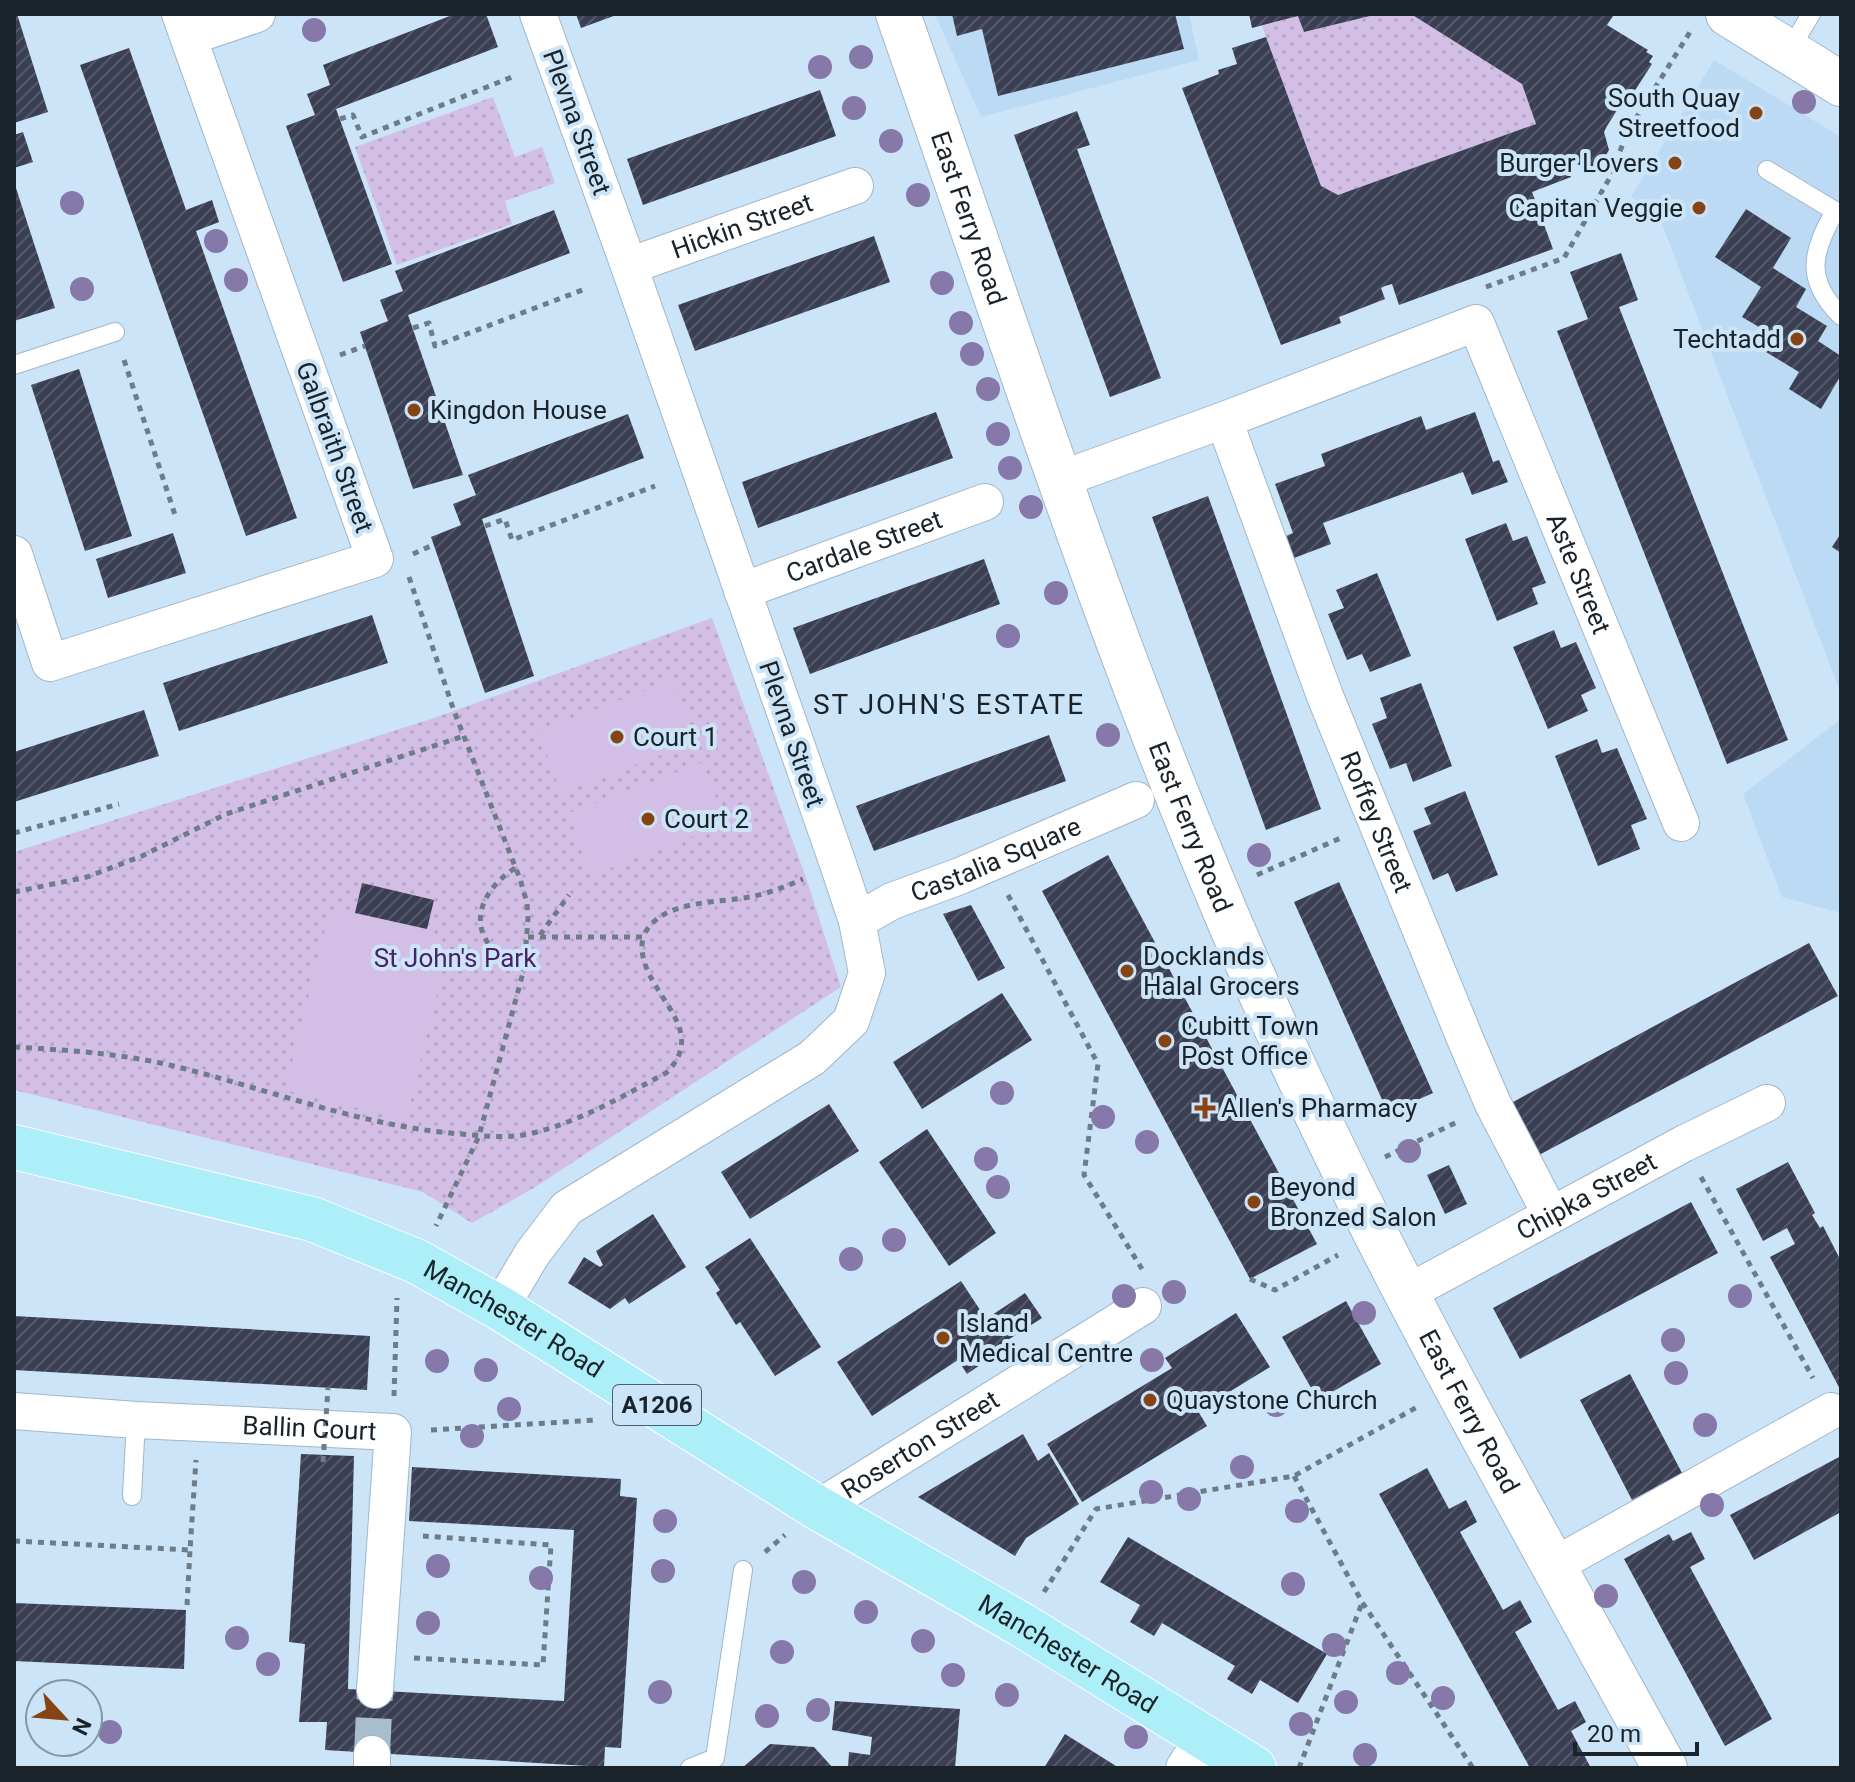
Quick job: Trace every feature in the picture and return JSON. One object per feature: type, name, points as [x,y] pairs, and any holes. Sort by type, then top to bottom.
[{"type":"main road","name":"Manchester Road","points":[[14,1147],[312,1219],[416,1261],[500,1308],[818,1508],[1022,1625],[1194,1752],[1254,1768]]},
{"type":"street","points":[[184,26],[257,14]]},
{"type":"street","name":"Plevna Street","points":[[500,1308],[532,1254],[567,1208],[812,1058],[851,1021],[867,973],[857,921],[838,864],[538,14]]},
{"type":"street","name":"East Ferry Road","points":[[898,14],[1160,753],[1283,1043],[1455,1385],[1665,1768]]},
{"type":"street","points":[[1712,18],[1789,51],[1841,84]]},
{"type":"street","name":"Galbraith Street","points":[[14,554],[50,663],[375,559],[184,26]]},
{"type":"street","name":"Hickin Street","points":[[629,266],[855,186]]},
{"type":"street","points":[[1061,479],[1224,420],[1478,306]]},
{"type":"street","name":"Aste Street","points":[[1478,306],[1681,823]]},
{"type":"street","name":"Roffey Street","points":[[1224,420],[1325,696],[1376,821],[1493,1104],[1551,1215]]},
{"type":"street","name":"Cardale Street","points":[[742,591],[985,502]]},
{"type":"street","name":"Castalia Square","points":[[857,921],[892,901],[1136,800]]},
{"type":"street","name":"Chipka Street","points":[[1407,1293],[1683,1144],[1767,1103]]},
{"type":"street","name":"Roserton Street","points":[[818,1508],[1143,1306]]},
{"type":"street","name":"Ballin Court","points":[[14,1411],[393,1432],[377,1673]]},
{"type":"street","points":[[1555,1565],[1831,1411]]},
{"type":"lane","points":[[1789,51],[1811,14]]},
{"type":"lane","points":[[1767,170],[1835,211],[1821,237],[1814,259],[1819,282],[1829,303],[1841,316]]},
{"type":"lane","points":[[14,365],[115,332]]},
{"type":"lane","points":[[132,1496],[136,1420]]},
{"type":"lane","points":[[690,1768],[715,1758],[743,1570]]},
{"type":"path","points":[[1478,306],[1564,258],[1609,179],[1628,131],[1712,18]]},
{"type":"path","points":[[340,119],[353,115],[362,137],[512,77]]},
{"type":"path","points":[[413,328],[429,323],[435,346],[585,289]]},
{"type":"path","points":[[115,332],[176,518]]},
{"type":"path","points":[[335,357],[365,346]]},
{"type":"path","points":[[485,526],[505,519],[512,540],[655,486]]},
{"type":"path","points":[[403,558],[433,545]]},
{"type":"path","points":[[408,572],[464,736],[527,903],[528,937],[524,969],[479,1136],[397,1297],[393,1432],[673,1415]]},
{"type":"path","points":[[14,892],[87,877],[142,856],[226,814],[464,736]]},
{"type":"path","points":[[14,833],[119,804]]},
{"type":"path","points":[[1219,894],[1376,821]]},
{"type":"path","points":[[991,862],[1098,1064],[1084,1175],[1157,1293],[1143,1306]]},
{"type":"path","points":[[14,1047],[90,1051],[131,1057],[348,1116],[422,1131],[479,1136],[531,1134],[591,1114],[666,1073],[676,1063],[682,1047],[682,1031],[645,967],[640,950],[649,923],[660,915],[714,901],[754,896],[838,864]]},
{"type":"path","points":[[515,868],[498,880],[485,896],[481,914],[483,931],[492,950],[507,962],[524,969]]},
{"type":"path","points":[[539,936],[569,895]]},
{"type":"path","points":[[528,937],[643,937]]},
{"type":"path","points":[[1348,1175],[1493,1104]]},
{"type":"path","points":[[1683,1144],[1831,1411]]},
{"type":"path","points":[[1250,1279],[1275,1290],[1377,1234]]},
{"type":"path","points":[[1022,1625],[1096,1509],[1294,1476],[1455,1385]]},
{"type":"path","points":[[323,1462],[328,1388]]},
{"type":"path","points":[[1294,1476],[1362,1602],[1473,1768]]},
{"type":"path","points":[[743,1570],[818,1508]]},
{"type":"path","points":[[377,1673],[543,1665],[551,1545],[386,1533]]},
{"type":"path","points":[[187,1605],[190,1550]]},
{"type":"path","points":[[1299,1768],[1362,1602]]},
{"type":"shaded area","points":[[935,14],[1189,14],[1199,60],[981,117]]},
{"type":"shaded area","points":[[1714,60],[1841,137],[1841,694],[1659,216],[1631,197]]},
{"type":"shaded area","points":[[1841,719],[1841,913],[1782,897],[1743,794]]},
{"type":"green space","points":[[1378,14],[1411,14],[1522,84],[1536,124],[1338,195],[1321,186],[1262,26],[1298,16],[1304,32]]},
{"type":"green space","points":[[493,97],[515,157],[542,147],[555,183],[505,201],[512,224],[397,265],[355,147]]},
{"type":"green space","name":"St John's Park","points":[[712,618],[806,878],[841,987],[532,1189],[472,1223],[423,1192],[14,1090],[14,852],[437,717]]},
{"type":"green space","name":"Court 1","points":[[673,680],[696,742],[561,793],[538,731]]},
{"type":"green space","name":"Court 2","points":[[703,762],[726,824],[592,875],[569,813]]},
{"type":"green space","points":[[347,911],[434,931],[447,953],[406,1120],[285,1090],[327,921]]},
{"type":"building","points":[[14,14],[17,14],[48,112],[14,123]]},
{"type":"building","points":[[455,14],[486,14],[498,47],[336,109],[392,264],[343,282],[286,126],[315,115],[307,94],[330,85],[323,65]]},
{"type":"building","points":[[576,14],[619,14],[581,28]]},
{"type":"building","points":[[952,14],[1175,14],[1184,49],[998,96],[982,29],[957,36]]},
{"type":"building","points":[[1249,14],[1374,15],[1304,32],[1298,16],[1252,28]]},
{"type":"building","points":[[1411,14],[1611,14],[1613,16],[1607,25],[1648,50],[1646,52],[1653,56],[1649,62],[1652,64],[1607,126],[1604,132],[1609,150],[1601,163],[1588,168],[1566,163],[1571,177],[1532,192],[1553,249],[1399,305],[1392,284],[1385,286],[1381,288],[1385,299],[1339,317],[1341,323],[1281,345],[1182,88],[1237,64],[1232,48],[1266,37],[1321,186],[1338,195],[1536,124],[1522,84]]},
{"type":"building","points":[[129,48],[186,210],[212,200],[219,222],[196,231],[297,518],[246,536],[80,65]]},
{"type":"building","points":[[820,90],[836,136],[643,205],[627,159]]},
{"type":"building","points":[[1077,111],[1090,145],[1077,149],[1161,378],[1110,397],[1014,135]]},
{"type":"building","points":[[23,132],[33,162],[14,168],[14,135]]},
{"type":"building","points":[[14,182],[55,308],[14,321]]},
{"type":"building","points":[[1746,209],[1791,238],[1773,268],[1806,289],[1796,307],[1827,326],[1818,341],[1841,356],[1841,375],[1821,409],[1789,389],[1799,372],[1766,352],[1776,337],[1742,317],[1761,287],[1715,257]]},
{"type":"building","name":"Kingdon House","points":[[554,210],[570,253],[408,315],[463,475],[413,489],[360,332],[388,321],[380,300],[403,291],[395,271]]},
{"type":"building","points":[[874,236],[890,282],[695,351],[678,305]]},
{"type":"building","points":[[1621,253],[1638,300],[1619,307],[1788,740],[1727,764],[1557,331],[1588,319],[1570,272]]},
{"type":"building","points":[[79,369],[132,536],[85,551],[31,385]]},
{"type":"building","points":[[936,412],[953,458],[758,528],[742,482]]},
{"type":"building","points":[[1475,412],[1493,462],[1499,460],[1508,482],[1472,495],[1463,472],[1323,523],[1331,544],[1294,558],[1286,536],[1293,533],[1275,484],[1325,466],[1321,454],[1421,416],[1426,430]]},
{"type":"building","points":[[628,414],[644,458],[482,519],[534,676],[485,693],[431,537],[461,525],[453,504],[476,495],[468,475]]},
{"type":"building","points":[[1208,496],[1321,809],[1266,830],[1152,517]]},
{"type":"building","points":[[1506,523],[1513,541],[1527,536],[1546,583],[1532,588],[1538,604],[1497,621],[1465,539]]},
{"type":"building","points":[[173,533],[186,573],[108,598],[96,559]]},
{"type":"building","points":[[1841,533],[1841,553],[1832,547]]},
{"type":"building","points":[[984,559],[1000,604],[810,674],[793,628]]},
{"type":"building","points":[[1377,573],[1411,656],[1370,672],[1362,654],[1347,660],[1328,614],[1344,608],[1336,590]]},
{"type":"building","points":[[372,615],[388,663],[179,731],[163,683]]},
{"type":"building","points":[[1554,630],[1561,648],[1576,642],[1596,688],[1581,695],[1588,711],[1548,729],[1513,647]]},
{"type":"building","points":[[1421,683],[1452,766],[1413,782],[1406,763],[1390,769],[1372,724],[1387,718],[1380,698]]},
{"type":"building","points":[[144,710],[159,756],[14,802],[14,752]]},
{"type":"building","points":[[1049,735],[1066,781],[874,851],[856,806]]},
{"type":"building","points":[[1597,739],[1602,753],[1617,748],[1647,819],[1631,825],[1640,849],[1598,866],[1555,756]]},
{"type":"building","points":[[1465,791],[1498,875],[1456,892],[1448,873],[1433,880],[1413,831],[1431,824],[1424,808]]},
{"type":"building","points":[[1108,855],[1317,1244],[1250,1279],[1042,891]]},
{"type":"building","points":[[1339,882],[1433,1093],[1388,1113],[1294,902]]},
{"type":"building","points":[[362,883],[434,900],[427,929],[355,913]]},
{"type":"building","points":[[971,905],[1005,968],[978,981],[943,914]]},
{"type":"building","points":[[1809,943],[1838,996],[1539,1155],[1511,1103]]},
{"type":"building","points":[[1002,993],[1032,1040],[922,1109],[893,1062]]},
{"type":"building","points":[[829,1104],[859,1151],[750,1219],[721,1172]]},
{"type":"building","points":[[927,1129],[996,1233],[949,1266],[879,1162]]},
{"type":"building","points":[[1788,1162],[1815,1213],[1812,1215],[1820,1228],[1823,1226],[1841,1261],[1841,1391],[1770,1257],[1795,1244],[1787,1228],[1763,1241],[1736,1189]]},
{"type":"building","points":[[1449,1165],[1467,1204],[1445,1214],[1427,1175]]},
{"type":"building","points":[[1691,1202],[1718,1253],[1520,1359],[1493,1308]]},
{"type":"building","points":[[653,1214],[686,1267],[629,1304],[625,1298],[610,1309],[568,1283],[584,1257],[600,1267],[603,1265],[596,1251]]},
{"type":"building","points":[[750,1238],[821,1347],[775,1376],[740,1322],[736,1325],[716,1293],[720,1290],[705,1267]]},
{"type":"building","name":"Island Medical Centre","points":[[961,1281],[986,1319],[1025,1293],[1042,1318],[983,1356],[986,1361],[967,1374],[958,1360],[872,1416],[837,1362]]},
{"type":"building","points":[[1346,1301],[1381,1364],[1318,1400],[1282,1337]]},
{"type":"building","points":[[1236,1313],[1270,1367],[1198,1411],[1207,1426],[1082,1502],[1047,1444],[1172,1368],[1165,1358]]},
{"type":"building","points":[[14,1316],[370,1336],[367,1390],[14,1370]]},
{"type":"building","points":[[1630,1374],[1682,1473],[1632,1500],[1580,1400]]},
{"type":"building","points":[[1023,1434],[1038,1461],[1049,1453],[1079,1504],[1026,1538],[1015,1556],[918,1497]]},
{"type":"building","points":[[301,1454],[354,1456],[348,1689],[564,1701],[574,1530],[409,1521],[412,1467],[621,1479],[620,1496],[637,1498],[621,1748],[605,1747],[604,1767],[325,1750],[327,1722],[299,1722],[305,1644],[289,1642]]},
{"type":"building","points":[[1841,1456],[1841,1512],[1754,1560],[1730,1515]]},
{"type":"building","points":[[1427,1468],[1449,1509],[1466,1500],[1477,1522],[1460,1532],[1503,1610],[1520,1600],[1532,1622],[1515,1632],[1558,1710],[1575,1701],[1586,1722],[1571,1731],[1591,1768],[1530,1768],[1379,1494]]},
{"type":"building","points":[[1691,1532],[1705,1559],[1690,1567],[1772,1719],[1725,1746],[1624,1559],[1669,1534],[1673,1541]]},
{"type":"building","points":[[1128,1537],[1327,1654],[1298,1703],[1260,1680],[1252,1694],[1227,1679],[1235,1666],[1162,1623],[1154,1636],[1130,1622],[1140,1605],[1100,1582]]},
{"type":"building","points":[[14,1603],[186,1610],[184,1669],[14,1661]]},
{"type":"building","points":[[835,1701],[960,1709],[955,1768],[848,1768],[849,1752],[870,1755],[872,1737],[832,1730]]},
{"type":"building","points":[[1065,1734],[1116,1766],[1115,1768],[1044,1768]]},
{"type":"building","points":[[770,1744],[814,1747],[833,1768],[742,1768]]},
{"type":"tunnel","points":[[372,1754],[375,1690]]},
{"type":"place","name":"South Quay Streetfood","points":[[1756,113]]},
{"type":"place","name":"Burger Lovers","points":[[1675,163]]},
{"type":"place","name":"Capitan Veggie","points":[[1699,208]]},
{"type":"place","name":"Techtadd","points":[[1797,339]]},
{"type":"place","name":"Kingdon House","points":[[414,410]]},
{"type":"place","name":"Court 1","points":[[617,737]]},
{"type":"place","name":"Court 2","points":[[648,819]]},
{"type":"place","name":"Docklands Halal Grocers","points":[[1127,971]]},
{"type":"place","name":"Cubitt Town Post Office","points":[[1165,1041]]},
{"type":"place","name":"Allen's Pharmacy","points":[[1205,1108]]},
{"type":"place","name":"Beyond Bronzed Salon","points":[[1254,1202]]},
{"type":"place","name":"Island Medical Centre","points":[[943,1338]]},
{"type":"place","name":"Quaystone Church","points":[[1150,1400]]},
{"type":"district","name":"ST JOHN'S ESTATE","points":[[949,704]]}]
